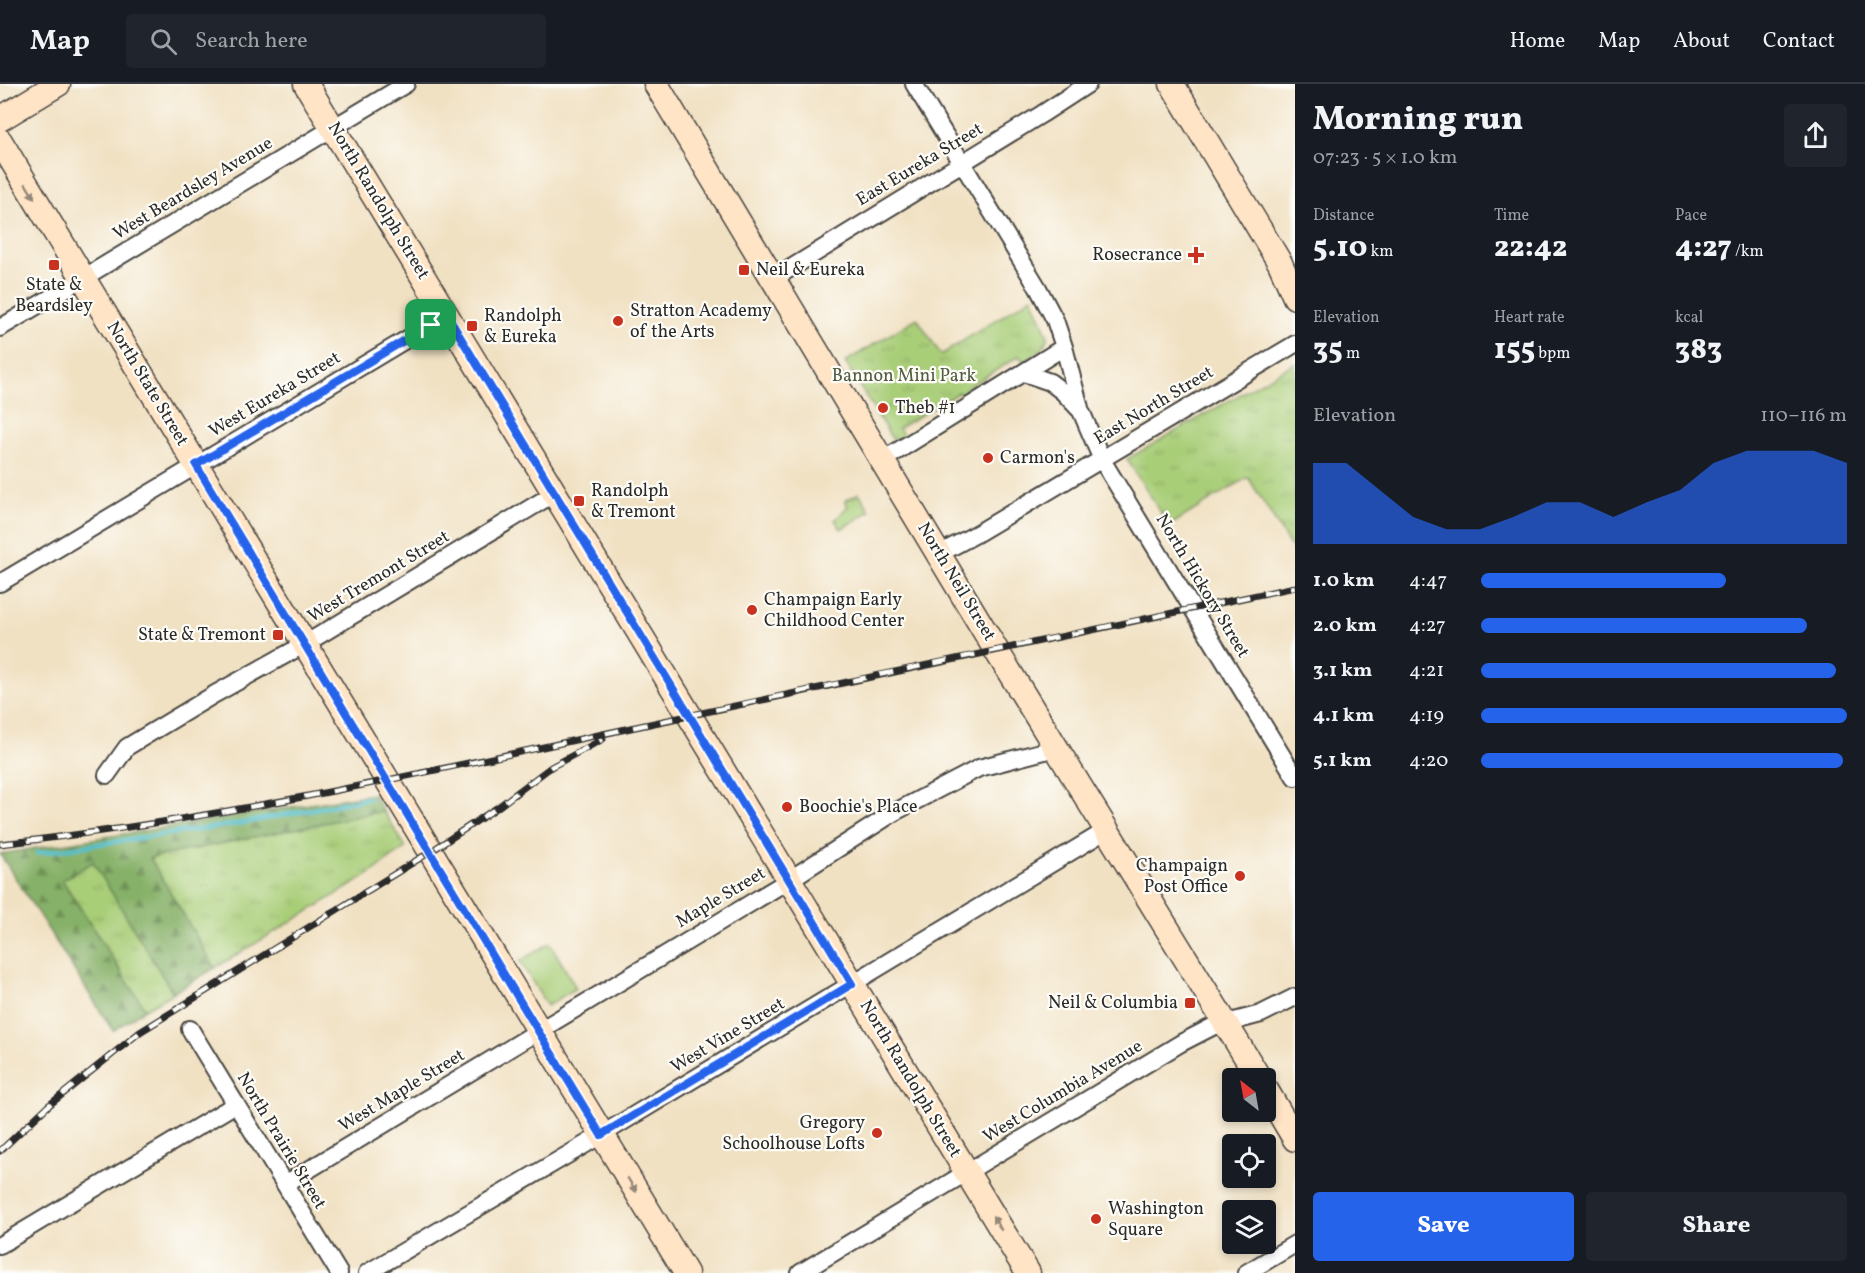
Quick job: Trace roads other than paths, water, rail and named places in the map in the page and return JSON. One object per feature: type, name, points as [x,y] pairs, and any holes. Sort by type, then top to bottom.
[{"type":"main road","points":[[0,119],[58,84]]},
{"type":"main road","name":"North Randolph Street","points":[[306,84],[1028,1273]]},
{"type":"main road","name":"North Neil Street","points":[[656,84],[1056,748],[1253,1068]]},
{"type":"main road","points":[[1172,84],[1280,262],[1295,297]]},
{"type":"main road","name":"North State Street","points":[[0,141],[686,1273]]},
{"type":"main road","points":[[1276,1107],[1295,1139]]},
{"type":"street","name":"West Beardsley Avenue","points":[[0,328],[406,84]]},
{"type":"street","name":"North Hickory Street","points":[[914,84],[1038,288],[1055,320],[1081,411],[1102,460],[1295,777]]},
{"type":"street","name":"East Eureka Street","points":[[773,279],[1088,84]]},
{"type":"street","name":"West Eureka Street","points":[[0,583],[447,315]]},
{"type":"street","name":"East North Street","points":[[939,554],[1102,460],[1295,344]]},
{"type":"street","points":[[883,460],[1064,347]]},
{"type":"street","name":"North Hickory Street","points":[[1024,373],[1050,382],[1081,411]]},
{"type":"street","name":"West Tremont Street","points":[[106,775],[127,747],[305,644],[555,494]]},
{"type":"street","name":"Maple Street","points":[[539,1031],[789,880],[892,813],[979,768],[1056,748]]},
{"type":"street","name":"West Vine Street","points":[[367,1273],[1107,830]]},
{"type":"street","name":"West Columbia Avenue","points":[[800,1273],[1181,1042],[1212,1027],[1268,1011],[1295,997]]},
{"type":"street","name":"North Prairie Street","points":[[190,1029],[339,1273]]},
{"type":"street","name":"West Maple Street","points":[[285,1184],[539,1031]]},
{"type":"street","points":[[0,1245],[236,1104]]},
{"type":"street","points":[[1246,1273],[1295,1244]]},
{"type":"waterway","points":[[37,853],[238,824],[369,798]]},
{"type":"railway","points":[[0,844],[158,823],[314,795],[1295,587]]},
{"type":"railway","points":[[0,1151],[48,1106],[140,1032],[430,852],[498,807],[551,767],[603,739]]},
{"type":"place","name":"Rosecrance","points":[[1196,255]]},
{"type":"place","name":"State & Beardsley","points":[[54,265]]},
{"type":"place","name":"Neil & Eureka","points":[[744,270]]},
{"type":"place","name":"Stratton Academy of the Arts","points":[[618,321]]},
{"type":"place","name":"Randolph & Eureka","points":[[472,326]]},
{"type":"place","name":"Theb #1","points":[[883,408]]},
{"type":"place","name":"Carmon's","points":[[988,458]]},
{"type":"place","name":"Randolph & Tremont","points":[[579,501]]},
{"type":"place","name":"Champaign Early Childhood Center","points":[[752,610]]},
{"type":"place","name":"State & Tremont","points":[[278,635]]},
{"type":"place","name":"Boochie's Place","points":[[787,807]]},
{"type":"place","name":"Champaign Post Office","points":[[1240,876]]},
{"type":"place","name":"Neil & Columbia","points":[[1190,1003]]},
{"type":"place","name":"Gregory Schoolhouse Lofts","points":[[877,1133]]},
{"type":"place","name":"Washington Square","points":[[1096,1219]]},
{"type":"park label","name":"Bannon Mini Park","points":[[904,376]]}]
